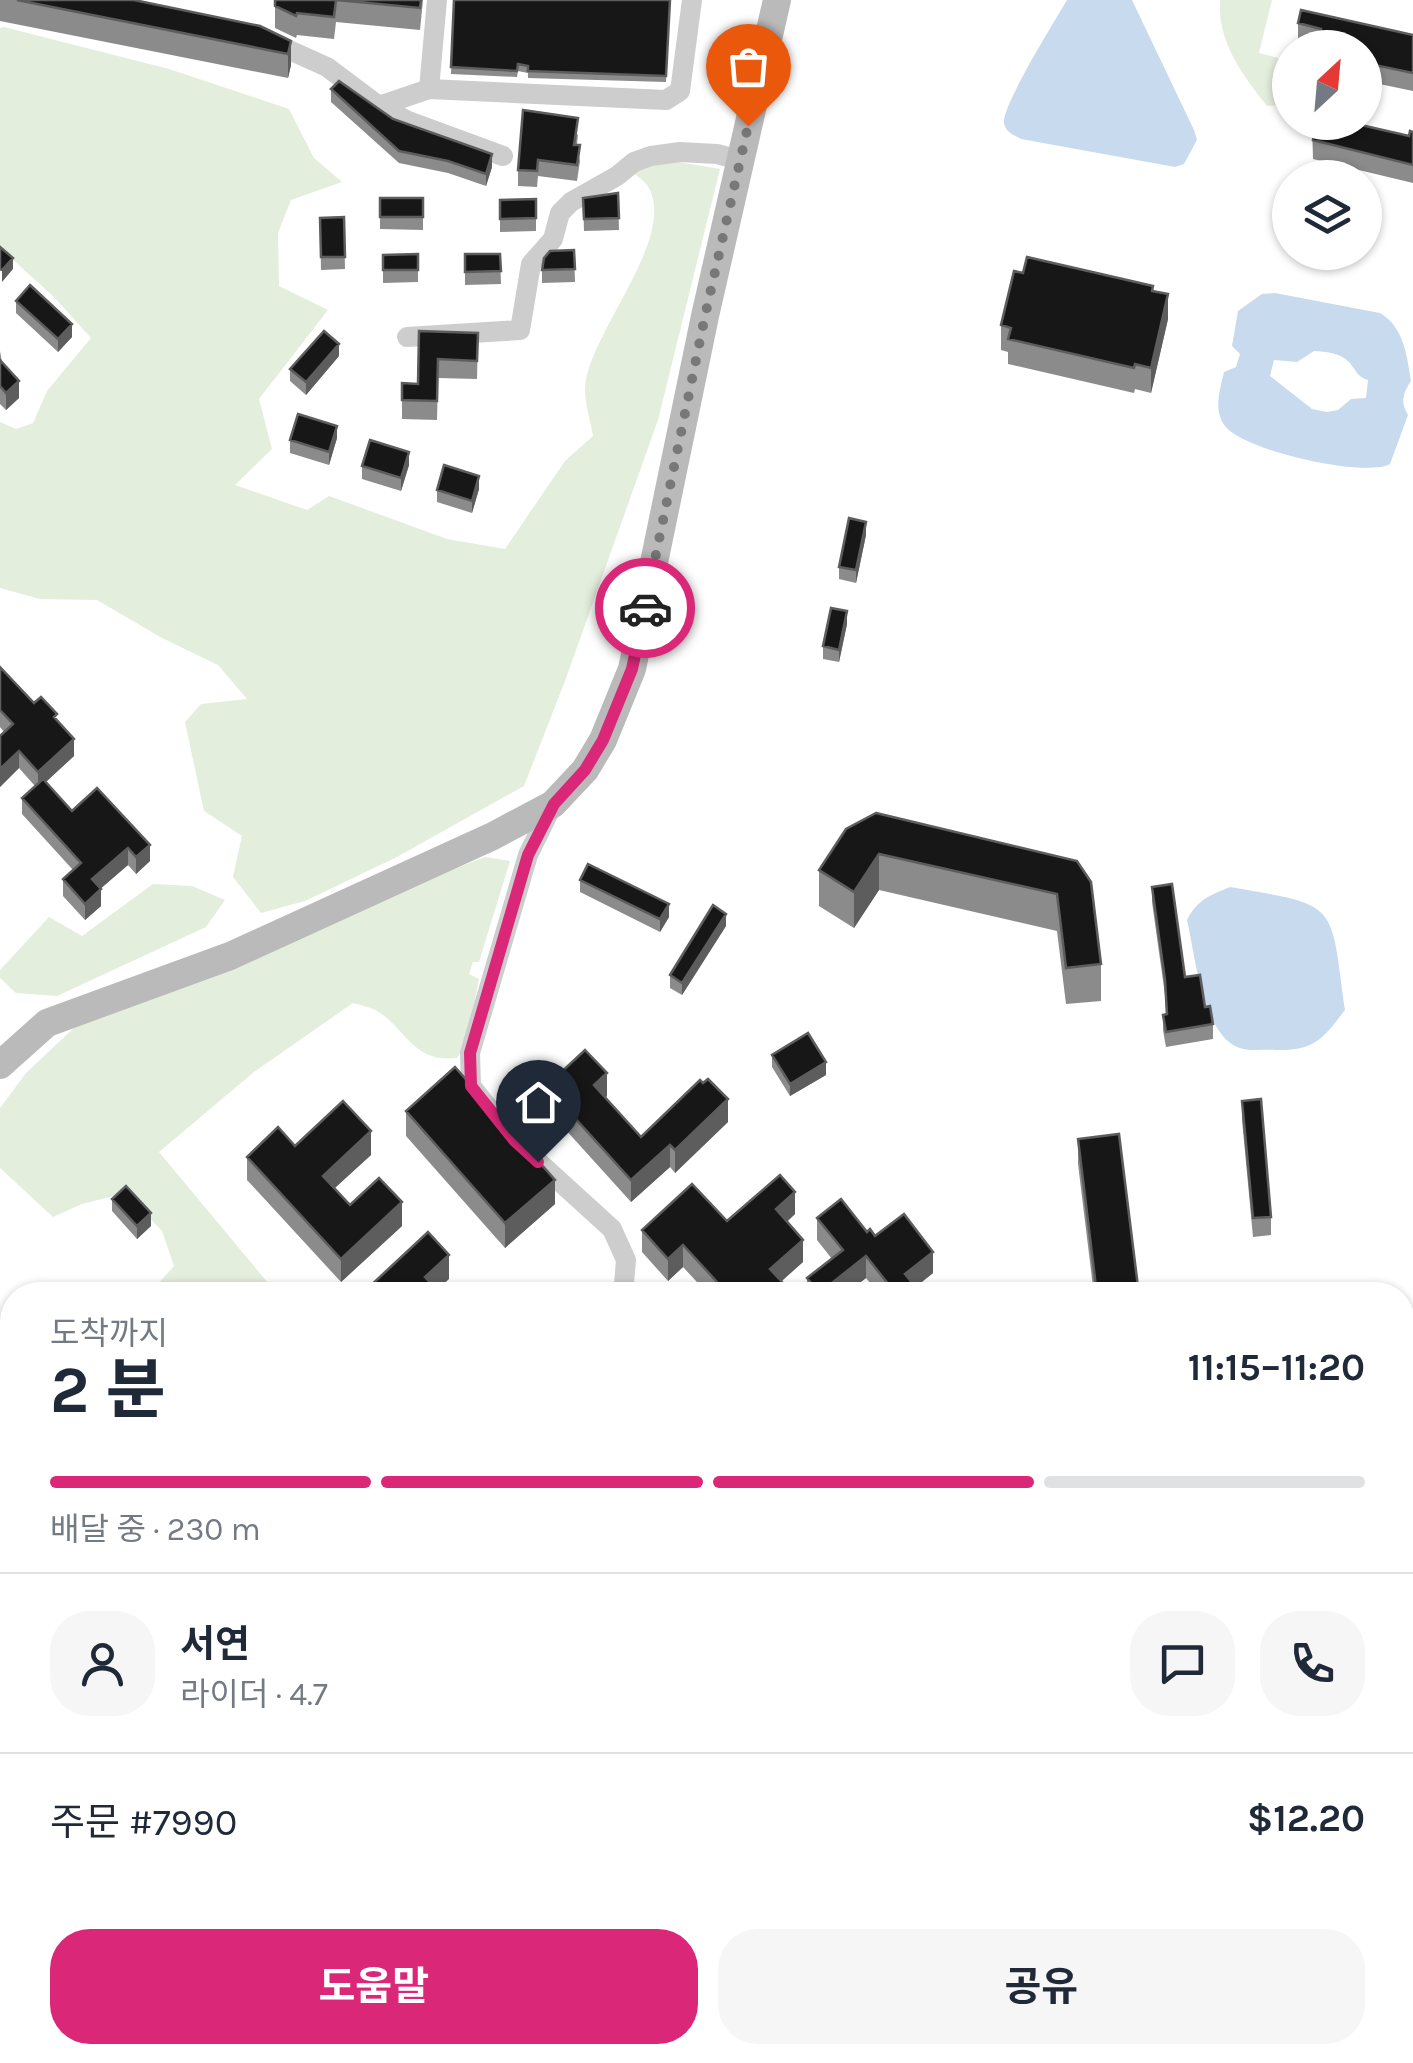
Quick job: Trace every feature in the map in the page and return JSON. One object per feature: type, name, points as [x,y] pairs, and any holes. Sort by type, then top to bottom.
[{"type":"main road","points":[[0,1064],[47,1023],[230,956],[493,836],[554,804],[585,770],[603,740],[632,669],[776,0]]},
{"type":"street","points":[[429,89],[436,0]]},
{"type":"street","points":[[379,106],[429,89],[666,100],[680,91],[692,0]]},
{"type":"street","points":[[246,34],[264,38],[326,67],[379,106],[408,121],[503,156]]},
{"type":"street","points":[[407,336],[520,330],[530,264],[552,238],[560,212],[634,162],[680,152],[740,160]]},
{"type":"street","points":[[554,804],[528,855],[470,1053],[471,1086],[508,1133],[612,1229],[626,1260],[624,1282]]},
{"type":"green space","points":[[1220,0],[1272,0],[1259,53],[1272,56],[1272,106],[1267,106],[1241,70],[1227,44]]},
{"type":"green space","points":[[0,28],[169,69],[289,109],[314,158],[342,182],[291,200],[278,233],[279,286],[328,310],[259,399],[272,449],[235,485],[307,510],[329,496],[447,539],[505,549],[565,461],[593,436],[585,396],[589,369],[651,234],[654,209],[649,188],[632,172],[672,161],[720,169],[658,420],[524,786],[395,858],[305,901],[261,913],[233,877],[242,836],[204,811],[185,722],[201,704],[247,699],[218,665],[97,600],[40,599],[0,588],[0,422],[16,429],[33,423],[47,391],[91,338],[54,297],[0,248]]},
{"type":"green space","points":[[485,857],[510,861],[479,962],[473,962],[469,974],[479,979],[467,1042],[457,1058],[442,1058],[420,1050],[387,1018],[353,1003],[254,1072],[159,1152],[267,1282],[160,1282],[174,1266],[162,1231],[126,1193],[82,1204],[53,1217],[0,1168],[0,1108],[26,1073],[76,1026],[344,912]]},
{"type":"green space","points":[[153,884],[192,886],[225,900],[206,927],[57,996],[16,993],[0,978],[0,970],[49,917],[82,936]]},
{"type":"water","points":[[1067,0],[1132,0],[1194,130],[1197,140],[1184,164],[1175,167],[1021,139],[1006,129],[1005,114],[1011,100]]},
{"type":"water","points":[[1275,293],[1380,313],[1394,326],[1403,343],[1411,381],[1404,398],[1408,415],[1390,464],[1356,467],[1305,460],[1255,444],[1225,426],[1218,400],[1224,372],[1236,367],[1240,354],[1232,346],[1238,311],[1262,294]],"holes":[[[1314,351],[1332,353],[1349,362],[1368,380],[1366,398],[1351,399],[1338,410],[1312,409],[1270,376],[1274,360],[1297,362]]]},
{"type":"water","points":[[1230,887],[1311,906],[1331,928],[1345,1010],[1324,1036],[1309,1045],[1289,1050],[1241,1049],[1225,1038],[1208,1009],[1187,920],[1205,899]]},
{"type":"building","points":[[17,0],[134,0],[260,26],[291,41],[288,54]]},
{"type":"building","points":[[275,0],[336,0],[334,17],[297,13],[296,16],[275,6]]},
{"type":"building","points":[[337,0],[421,0],[420,8]]},
{"type":"building","points":[[454,0],[670,0],[666,76],[528,71],[528,66],[518,64],[517,71],[451,67]]},
{"type":"building","points":[[1301,10],[1413,35],[1413,73],[1382,67],[1382,30],[1321,30],[1298,23]]},
{"type":"building","points":[[339,81],[393,119],[492,154],[486,174],[399,151],[331,89]]},
{"type":"building","points":[[523,110],[578,118],[574,145],[580,145],[577,165],[538,160],[537,171],[518,170]]},
{"type":"building","points":[[1382,130],[1409,136],[1410,131],[1413,165],[1313,140],[1382,140]]},
{"type":"building","points":[[618,193],[619,218],[584,219],[583,198]]},
{"type":"building","points":[[380,198],[423,198],[423,217],[380,217]]},
{"type":"building","points":[[536,199],[536,218],[500,219],[500,200]]},
{"type":"building","points":[[344,217],[345,257],[321,257],[320,218]]},
{"type":"building","points":[[0,247],[13,258],[2,270],[0,269]]},
{"type":"building","points":[[574,250],[575,269],[542,270],[550,251]]},
{"type":"building","points":[[418,254],[418,270],[383,270],[383,255]]},
{"type":"building","points":[[465,254],[500,254],[501,271],[465,272]]},
{"type":"building","points":[[1027,257],[1153,286],[1152,291],[1168,294],[1151,368],[1135,364],[1134,368],[1008,339],[1011,328],[1001,325],[1014,271],[1023,273]]},
{"type":"building","points":[[30,285],[72,324],[58,339],[16,301]]},
{"type":"building","points":[[324,331],[339,344],[306,382],[290,369]]},
{"type":"building","points":[[419,331],[478,333],[477,361],[438,359],[437,401],[402,400],[402,383],[418,384]]},
{"type":"building","points":[[0,360],[19,381],[6,393],[0,386]]},
{"type":"building","points":[[298,414],[337,426],[329,452],[290,440]]},
{"type":"building","points":[[370,440],[409,452],[401,478],[362,466]]},
{"type":"building","points":[[444,465],[479,476],[472,501],[437,490]]},
{"type":"building","points":[[849,518],[866,522],[856,570],[839,567]]},
{"type":"building","points":[[831,608],[847,611],[839,650],[823,646]]},
{"type":"building","points":[[0,667],[34,703],[41,697],[74,739],[38,772],[19,751],[0,769],[0,736],[13,724],[0,710]]},
{"type":"building","points":[[43,779],[72,811],[97,788],[150,845],[136,857],[128,848],[92,879],[101,889],[85,904],[63,879],[81,863],[22,798]]},
{"type":"building","points":[[876,813],[1077,861],[1091,882],[1101,964],[1066,968],[1057,894],[879,854],[854,892],[819,870],[846,829]]},
{"type":"building","points":[[588,864],[669,904],[660,919],[580,880]]},
{"type":"building","points":[[1172,884],[1185,977],[1200,975],[1205,1007],[1210,1006],[1213,1024],[1166,1032],[1165,980],[1152,887]]},
{"type":"building","points":[[713,905],[726,914],[682,983],[670,975]]},
{"type":"building","points":[[808,1033],[826,1062],[790,1084],[772,1055]]},
{"type":"building","points":[[585,1050],[607,1073],[594,1085],[641,1137],[700,1080],[703,1083],[708,1079],[728,1099],[675,1150],[670,1145],[631,1180],[555,1096],[558,1075]]},
{"type":"building","points":[[455,1067],[555,1180],[505,1223],[406,1111]]},
{"type":"building","points":[[1261,1099],[1271,1217],[1253,1218],[1242,1101]]},
{"type":"building","points":[[343,1101],[371,1131],[323,1176],[350,1205],[379,1178],[402,1202],[341,1259],[247,1157],[278,1127],[295,1146]]},
{"type":"building","points":[[1119,1134],[1137,1282],[1095,1282],[1078,1139]]},
{"type":"building","points":[[780,1175],[795,1192],[776,1209],[803,1240],[770,1269],[782,1282],[717,1282],[683,1245],[668,1259],[642,1230],[692,1184],[727,1221]]},
{"type":"building","points":[[126,1186],[151,1213],[137,1226],[112,1199]]},
{"type":"building","points":[[841,1199],[867,1232],[870,1229],[875,1236],[904,1214],[933,1252],[905,1274],[911,1282],[887,1282],[866,1256],[833,1282],[810,1282],[807,1278],[843,1250],[817,1218]]},
{"type":"building","points":[[428,1232],[449,1255],[425,1277],[430,1282],[374,1282]]},
{"type":"way so far","points":[[645,608],[748,126]]},
{"type":"route","points":[[538,1162],[514,1140],[471,1086],[470,1053],[528,855],[554,804],[585,770],[603,740],[632,669],[645,608]]}]
